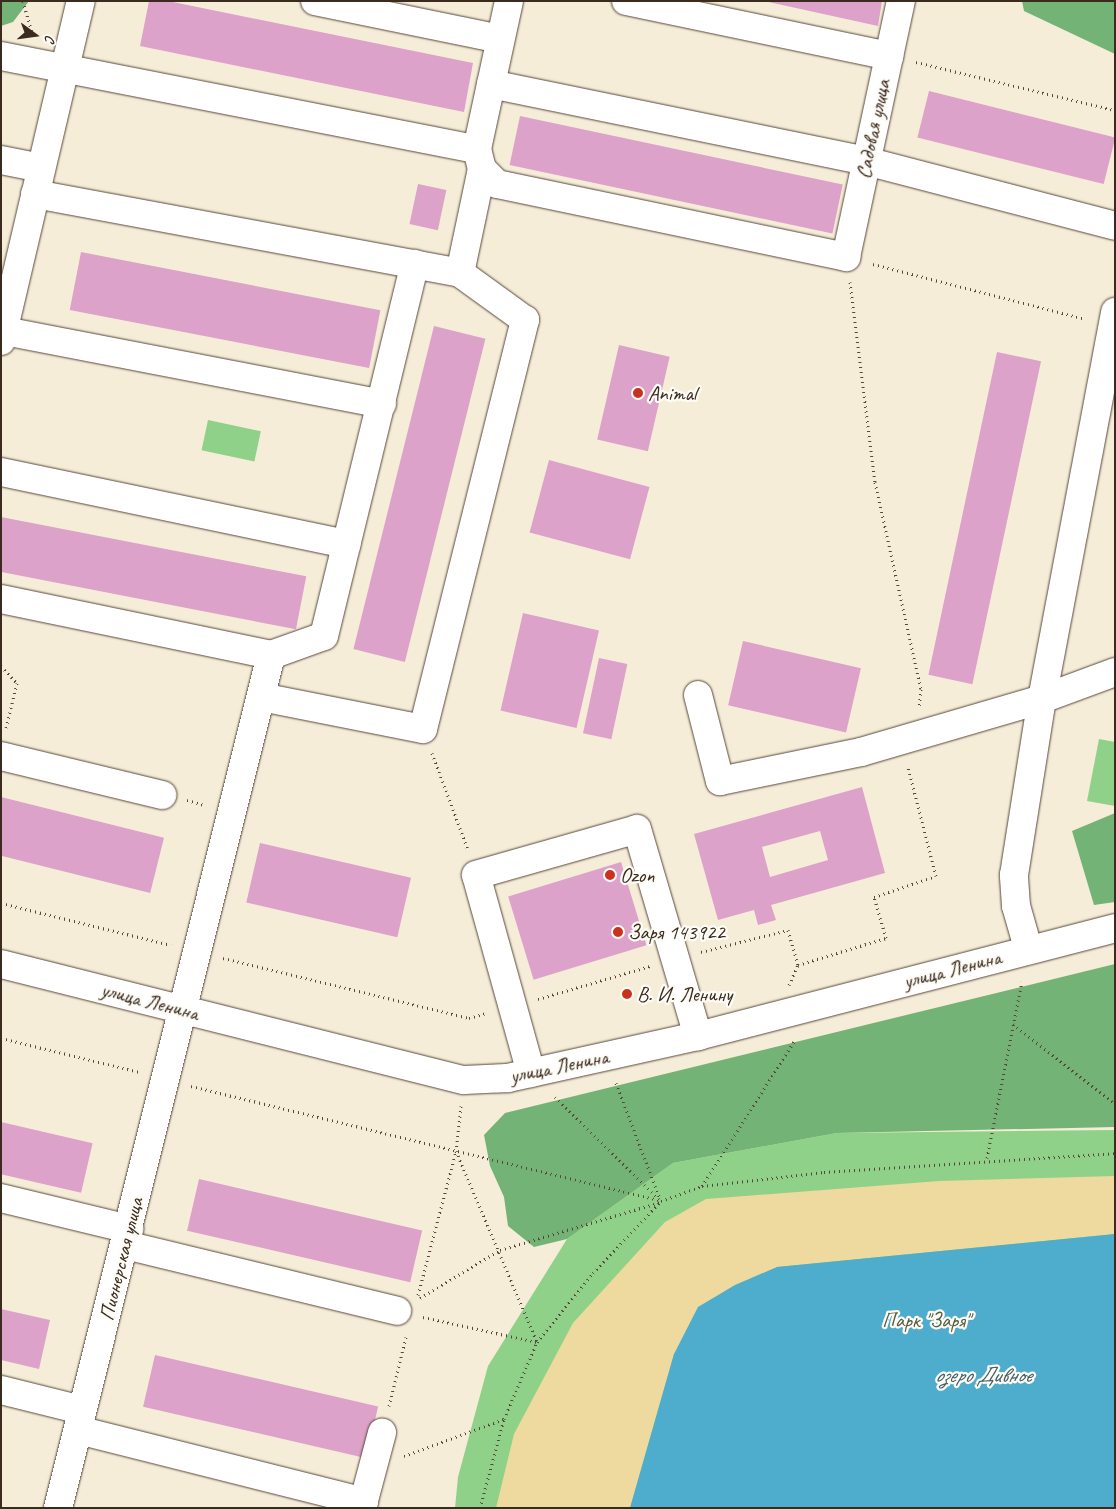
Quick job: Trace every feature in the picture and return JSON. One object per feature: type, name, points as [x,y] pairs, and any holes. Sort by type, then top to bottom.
[{"type":"street","points":[[81,1],[2,336],[382,404]]},
{"type":"street","points":[[315,1],[500,39]]},
{"type":"street","points":[[460,273],[491,84],[509,1]]},
{"type":"street","points":[[626,1],[889,56]]},
{"type":"street","name":"Садовая улица","points":[[846,257],[900,1]]},
{"type":"street","points":[[1,56],[65,68],[480,159],[497,184],[846,257]]},
{"type":"street","points":[[491,84],[866,161],[1115,226]]},
{"type":"street","points":[[1,160],[42,168]]},
{"type":"street","points":[[35,194],[460,273],[525,320],[423,729],[261,697]]},
{"type":"street","points":[[1,599],[271,655],[324,636],[415,264]]},
{"type":"street","points":[[1028,948],[1016,906],[1014,875],[1042,699],[1114,319]]},
{"type":"street","points":[[1,472],[347,544]]},
{"type":"street","name":"Пионерская улица","points":[[58,1508],[168,1080],[271,655]]},
{"type":"street","points":[[698,695],[720,781],[861,752],[1042,699],[1115,672]]},
{"type":"street","points":[[3,743],[162,794]]},
{"type":"street","points":[[531,1073],[476,874],[637,829],[698,1036]]},
{"type":"street","name":"улица Ленина","points":[[1,964],[464,1080],[531,1073],[698,1036],[1028,948],[1115,928]]},
{"type":"street","points":[[1,1198],[127,1237],[397,1311]]},
{"type":"street","points":[[1,1390],[80,1420],[363,1505],[382,1433]]},
{"type":"path","points":[[23,1],[32,32]]},
{"type":"path","points":[[889,56],[1115,110]]},
{"type":"path","points":[[846,257],[1114,319]]},
{"type":"path","points":[[1,666],[17,683],[3,743]]},
{"type":"path","points":[[423,729],[476,874]]},
{"type":"path","points":[[162,794],[234,811]]},
{"type":"path","points":[[987,1158],[1028,948]]},
{"type":"path","points":[[787,989],[798,964]]},
{"type":"path","points":[[1013,1024],[1115,1104]]},
{"type":"path","points":[[702,1186],[798,1035]]},
{"type":"path","points":[[1,1038],[661,1202]]},
{"type":"path","points":[[606,1056],[661,1202]]},
{"type":"path","points":[[531,1073],[661,1202]]},
{"type":"path","points":[[464,1080],[456,1151],[538,1342]]},
{"type":"path","points":[[397,1311],[500,1250],[661,1202],[702,1186],[987,1158],[1115,1152]]},
{"type":"path","points":[[480,1508],[504,1419],[538,1342],[593,1273],[661,1202]]},
{"type":"path","points":[[397,1311],[538,1342]]},
{"type":"path","points":[[373,1467],[504,1419]]},
{"type":"green space","points":[[1,1],[29,1],[13,22],[1,26]]},
{"type":"green space","points":[[1022,1],[1115,1],[1115,54],[1024,11]]},
{"type":"green space","points":[[208,420],[261,431],[254,462],[202,450]]},
{"type":"green space","points":[[1099,739],[1115,742],[1115,806],[1087,801]]},
{"type":"green space","points":[[1115,813],[1115,902],[1094,905],[1072,831]]},
{"type":"green space","points":[[1115,964],[1115,1127],[837,1133],[673,1163],[567,1239],[534,1247],[508,1226],[504,1197],[490,1166],[484,1135],[505,1113]]},
{"type":"green space","name":"Парк \"Заря\"","points":[[1115,1130],[1115,1508],[455,1508],[458,1477],[488,1366],[567,1239],[673,1163],[837,1133]]},
{"type":"sand","points":[[1115,1176],[1115,1234],[777,1267],[674,1354],[630,1508],[496,1508],[514,1434],[573,1323],[665,1222],[706,1199],[939,1181]]},
{"type":"water","name":"озеро Дивное","points":[[1115,1234],[1115,1508],[630,1508],[674,1354],[698,1307],[735,1285],[777,1267]]},
{"type":"building","points":[[149,1],[168,1],[473,63],[464,112],[140,46]]},
{"type":"building","points":[[764,1],[882,1],[878,26]]},
{"type":"building","points":[[929,91],[1115,137],[1104,184],[917,138]]},
{"type":"building","points":[[520,116],[843,185],[832,234],[510,165]]},
{"type":"building","points":[[418,184],[446,190],[438,230],[409,224]]},
{"type":"building","points":[[81,252],[380,310],[369,368],[70,310]]},
{"type":"building","points":[[434,326],[485,339],[405,662],[353,649]]},
{"type":"building","points":[[619,345],[670,357],[648,451],[597,440]]},
{"type":"building","points":[[997,352],[1041,361],[972,684],[928,675]]},
{"type":"building","points":[[549,460],[649,487],[630,559],[530,532]]},
{"type":"building","points":[[1,517],[306,576],[296,629],[1,572]]},
{"type":"building","points":[[523,613],[599,631],[577,728],[501,710]]},
{"type":"building","points":[[743,641],[861,668],[846,733],[728,705]]},
{"type":"building","points":[[599,658],[627,664],[611,739],[583,733]]},
{"type":"building","points":[[862,787],[885,873],[771,905],[776,920],[758,925],[754,910],[718,920],[694,834]],"holes":[[[820,831],[828,860],[770,877],[762,847]]]},
{"type":"building","points":[[1,797],[164,838],[150,893],[1,856]]},
{"type":"building","points":[[260,843],[411,878],[397,937],[246,902]]},
{"type":"building","points":[[621,862],[646,945],[534,980],[508,896]]},
{"type":"building","points":[[1,1122],[93,1143],[81,1193],[1,1174]]},
{"type":"building","points":[[199,1179],[422,1231],[410,1282],[187,1231]]},
{"type":"building","points":[[1,1309],[50,1320],[39,1369],[1,1360]]},
{"type":"building","points":[[155,1355],[378,1407],[366,1458],[143,1407]]},
{"type":"place","name":"Animal","points":[[638,393]]},
{"type":"place","name":"Ozon","points":[[610,875]]},
{"type":"place","name":"Заря 143922","points":[[618,932]]},
{"type":"place","name":"В. И. Ленину","points":[[627,994]]}]
